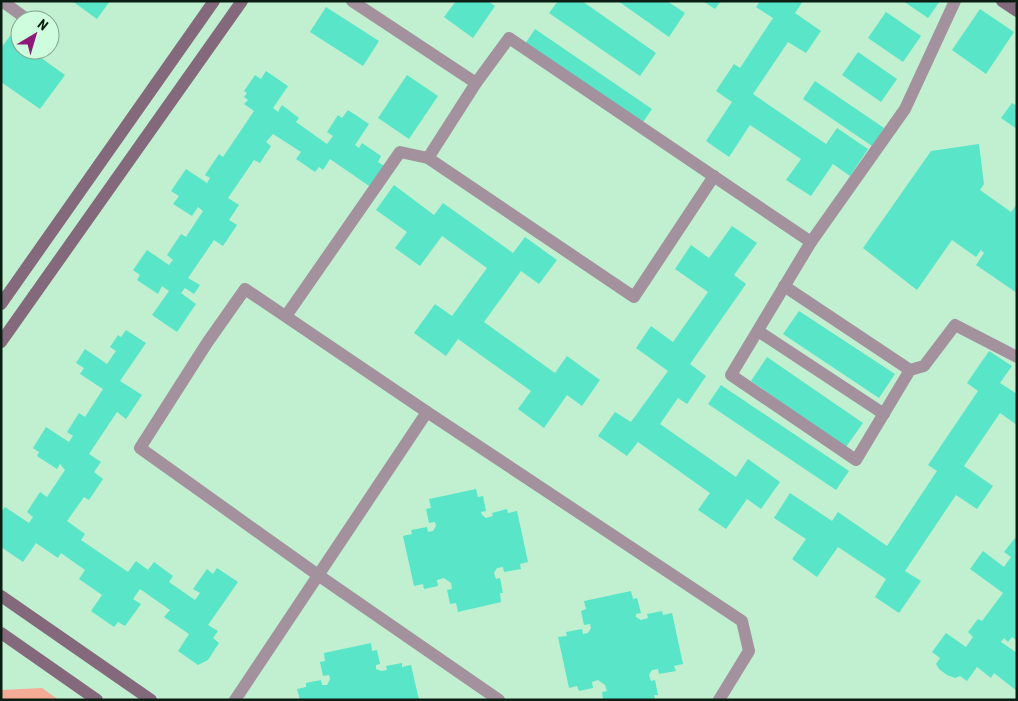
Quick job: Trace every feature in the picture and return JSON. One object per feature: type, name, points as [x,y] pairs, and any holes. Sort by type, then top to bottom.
[{"type":"street","points":[[2,1],[14,10]]},
{"type":"street","points":[[1,304],[214,1]]},
{"type":"street","points":[[1,342],[242,1]]},
{"type":"street","points":[[352,1],[476,83]]},
{"type":"street","points":[[955,1],[905,108],[811,242],[731,375],[856,460],[910,370],[924,366],[955,324],[1017,357]]},
{"type":"street","points":[[1002,1],[1017,11]]},
{"type":"street","points":[[428,158],[476,83],[508,38],[811,242]]},
{"type":"street","points":[[286,316],[400,152],[428,158],[634,297],[714,176]]},
{"type":"street","points":[[784,286],[910,370]]},
{"type":"street","points":[[499,700],[318,575],[140,448],[245,289],[742,621],[749,651],[719,700]]},
{"type":"street","points":[[758,331],[884,414]]},
{"type":"street","points":[[234,700],[427,412]]},
{"type":"street","points":[[1,596],[151,700]]},
{"type":"street","points":[[1,633],[97,700]]},
{"type":"shaded area","points":[[42,688],[59,700],[1,700],[1,690]]},
{"type":"building","points":[[72,1],[110,1],[97,19]]},
{"type":"building","points":[[456,1],[488,1],[495,6],[473,38],[444,17]]},
{"type":"building","points":[[558,1],[582,1],[656,53],[640,76],[549,13]]},
{"type":"building","points":[[618,1],[667,1],[685,13],[669,37]]},
{"type":"building","points":[[703,1],[721,1],[715,9]]},
{"type":"building","points":[[760,1],[803,1],[795,13],[821,31],[806,53],[788,42],[753,94],[826,144],[837,128],[868,149],[850,176],[833,164],[811,196],[786,180],[801,159],[750,125],[729,157],[706,141],[732,102],[716,91],[734,64],[740,68],[773,18],[756,7]]},
{"type":"building","points":[[903,1],[940,1],[928,18]]},
{"type":"building","points":[[326,7],[379,41],[363,66],[310,32]]},
{"type":"building","points":[[980,9],[1014,32],[986,74],[952,50]]},
{"type":"building","points":[[886,12],[921,36],[903,62],[868,38]]},
{"type":"building","points":[[535,29],[652,109],[639,128],[523,47]]},
{"type":"building","points":[[10,36],[10,60],[44,60],[65,75],[40,109],[1,82],[1,48]]},
{"type":"building","points":[[858,52],[897,79],[881,102],[842,75]]},
{"type":"building","points":[[266,71],[288,86],[273,108],[278,112],[282,105],[299,118],[296,122],[327,144],[333,136],[327,132],[338,115],[342,118],[348,110],[369,124],[355,145],[359,148],[362,143],[381,156],[378,162],[386,167],[372,188],[330,159],[323,170],[319,167],[315,172],[296,159],[301,152],[273,134],[266,142],[271,146],[260,163],[254,160],[228,198],[239,205],[229,220],[237,225],[223,246],[214,240],[188,278],[200,285],[194,294],[185,288],[181,293],[196,304],[177,332],[152,315],[169,291],[162,286],[158,294],[137,280],[140,275],[133,270],[147,250],[169,265],[173,260],[167,255],[181,234],[186,237],[203,211],[198,207],[192,216],[173,204],[179,196],[171,191],[186,169],[207,183],[210,178],[205,175],[219,154],[223,157],[254,111],[244,104],[248,100],[244,97],[247,93],[244,91],[255,75],[261,79]]},
{"type":"building","points":[[407,75],[438,96],[409,139],[378,118]]},
{"type":"building","points":[[815,81],[884,128],[872,146],[803,99]]},
{"type":"building","points":[[1012,103],[1017,106],[1017,129],[1001,118]]},
{"type":"building","points":[[979,144],[984,184],[980,190],[1011,212],[1017,204],[1017,293],[976,265],[984,253],[981,250],[976,257],[952,240],[917,290],[863,248],[931,151]]},
{"type":"building","points":[[394,185],[434,215],[443,203],[513,253],[525,237],[557,260],[539,284],[521,271],[484,322],[555,373],[567,356],[600,380],[582,406],[567,395],[544,428],[518,409],[531,391],[458,339],[446,356],[414,333],[435,304],[452,316],[487,268],[442,236],[420,266],[395,248],[407,232],[376,210]]},
{"type":"building","points":[[732,226],[757,243],[734,275],[746,284],[690,364],[706,376],[687,404],[678,398],[660,424],[736,477],[748,459],[780,482],[761,509],[747,499],[726,529],[698,510],[710,493],[638,442],[627,456],[598,436],[615,412],[631,422],[668,371],[636,348],[651,326],[673,342],[708,292],[675,269],[691,245],[709,258]]},
{"type":"building","points":[[799,311],[895,374],[879,398],[783,334]]},
{"type":"building","points":[[126,330],[146,343],[120,381],[142,395],[126,419],[117,412],[89,454],[101,462],[94,472],[103,479],[89,500],[84,497],[67,521],[85,534],[81,540],[128,572],[136,561],[148,570],[154,562],[173,576],[169,582],[195,600],[200,593],[193,589],[207,569],[213,574],[217,568],[238,582],[208,625],[218,631],[213,638],[219,643],[208,660],[198,665],[178,651],[189,634],[164,617],[170,610],[140,589],[133,599],[141,604],[125,626],[118,622],[114,627],[91,611],[102,595],[79,579],[85,570],[61,553],[58,558],[36,543],[23,562],[1,547],[1,512],[5,507],[29,523],[33,517],[27,512],[40,492],[47,497],[65,470],[60,464],[57,469],[37,456],[39,452],[33,448],[46,427],[69,442],[73,436],[67,432],[79,413],[85,417],[103,389],[80,374],[84,368],[76,363],[85,349],[107,364],[116,351],[110,347],[118,335],[121,337]]},
{"type":"building","points":[[989,351],[1012,366],[1000,383],[1017,394],[1017,425],[1000,413],[964,466],[993,486],[977,509],[956,495],[905,571],[921,581],[899,613],[875,597],[886,579],[838,547],[817,577],[792,559],[806,539],[774,518],[790,493],[832,521],[838,512],[887,546],[937,471],[928,465],[978,391],[967,383]]},
{"type":"building","points":[[767,357],[863,423],[846,447],[751,381]]},
{"type":"building","points":[[721,385],[849,471],[836,490],[708,404]]},
{"type":"building","points":[[476,489],[478,497],[483,496],[486,511],[481,512],[486,518],[493,516],[492,513],[507,509],[508,513],[517,511],[528,562],[520,564],[521,569],[504,572],[503,567],[497,568],[494,573],[496,579],[500,578],[503,593],[500,593],[501,602],[458,612],[456,603],[450,604],[447,590],[452,589],[451,583],[444,578],[437,580],[438,586],[424,589],[423,584],[414,586],[403,536],[412,534],[411,530],[427,527],[428,532],[433,531],[436,526],[435,522],[429,523],[426,509],[431,508],[429,499]]},
{"type":"building","points":[[1015,538],[1017,539],[1017,638],[1016,640],[1012,637],[1008,642],[1004,638],[1001,642],[1017,653],[1017,691],[994,673],[991,678],[977,667],[967,681],[960,676],[955,678],[947,675],[936,664],[940,658],[932,652],[946,633],[966,647],[973,637],[968,632],[978,619],[982,621],[1003,593],[970,569],[983,551],[1004,567],[1011,557],[1004,552]]},
{"type":"building","points":[[631,591],[633,599],[637,598],[641,613],[636,614],[636,617],[641,620],[648,618],[647,614],[662,611],[663,615],[672,613],[683,664],[674,666],[676,671],[659,674],[658,669],[652,670],[649,675],[651,681],[655,680],[658,695],[654,695],[655,700],[603,700],[602,692],[607,691],[605,685],[598,680],[592,682],[593,688],[579,691],[577,686],[569,688],[558,637],[567,636],[566,632],[582,629],[583,634],[588,633],[591,628],[590,624],[584,625],[581,611],[586,609],[584,601]]},
{"type":"building","points":[[371,643],[372,651],[377,650],[380,664],[376,665],[376,669],[381,671],[387,670],[386,666],[402,663],[402,667],[411,665],[419,700],[300,700],[297,689],[306,687],[306,683],[321,680],[322,685],[327,685],[330,679],[329,675],[323,676],[320,662],[325,661],[324,653]]}]
